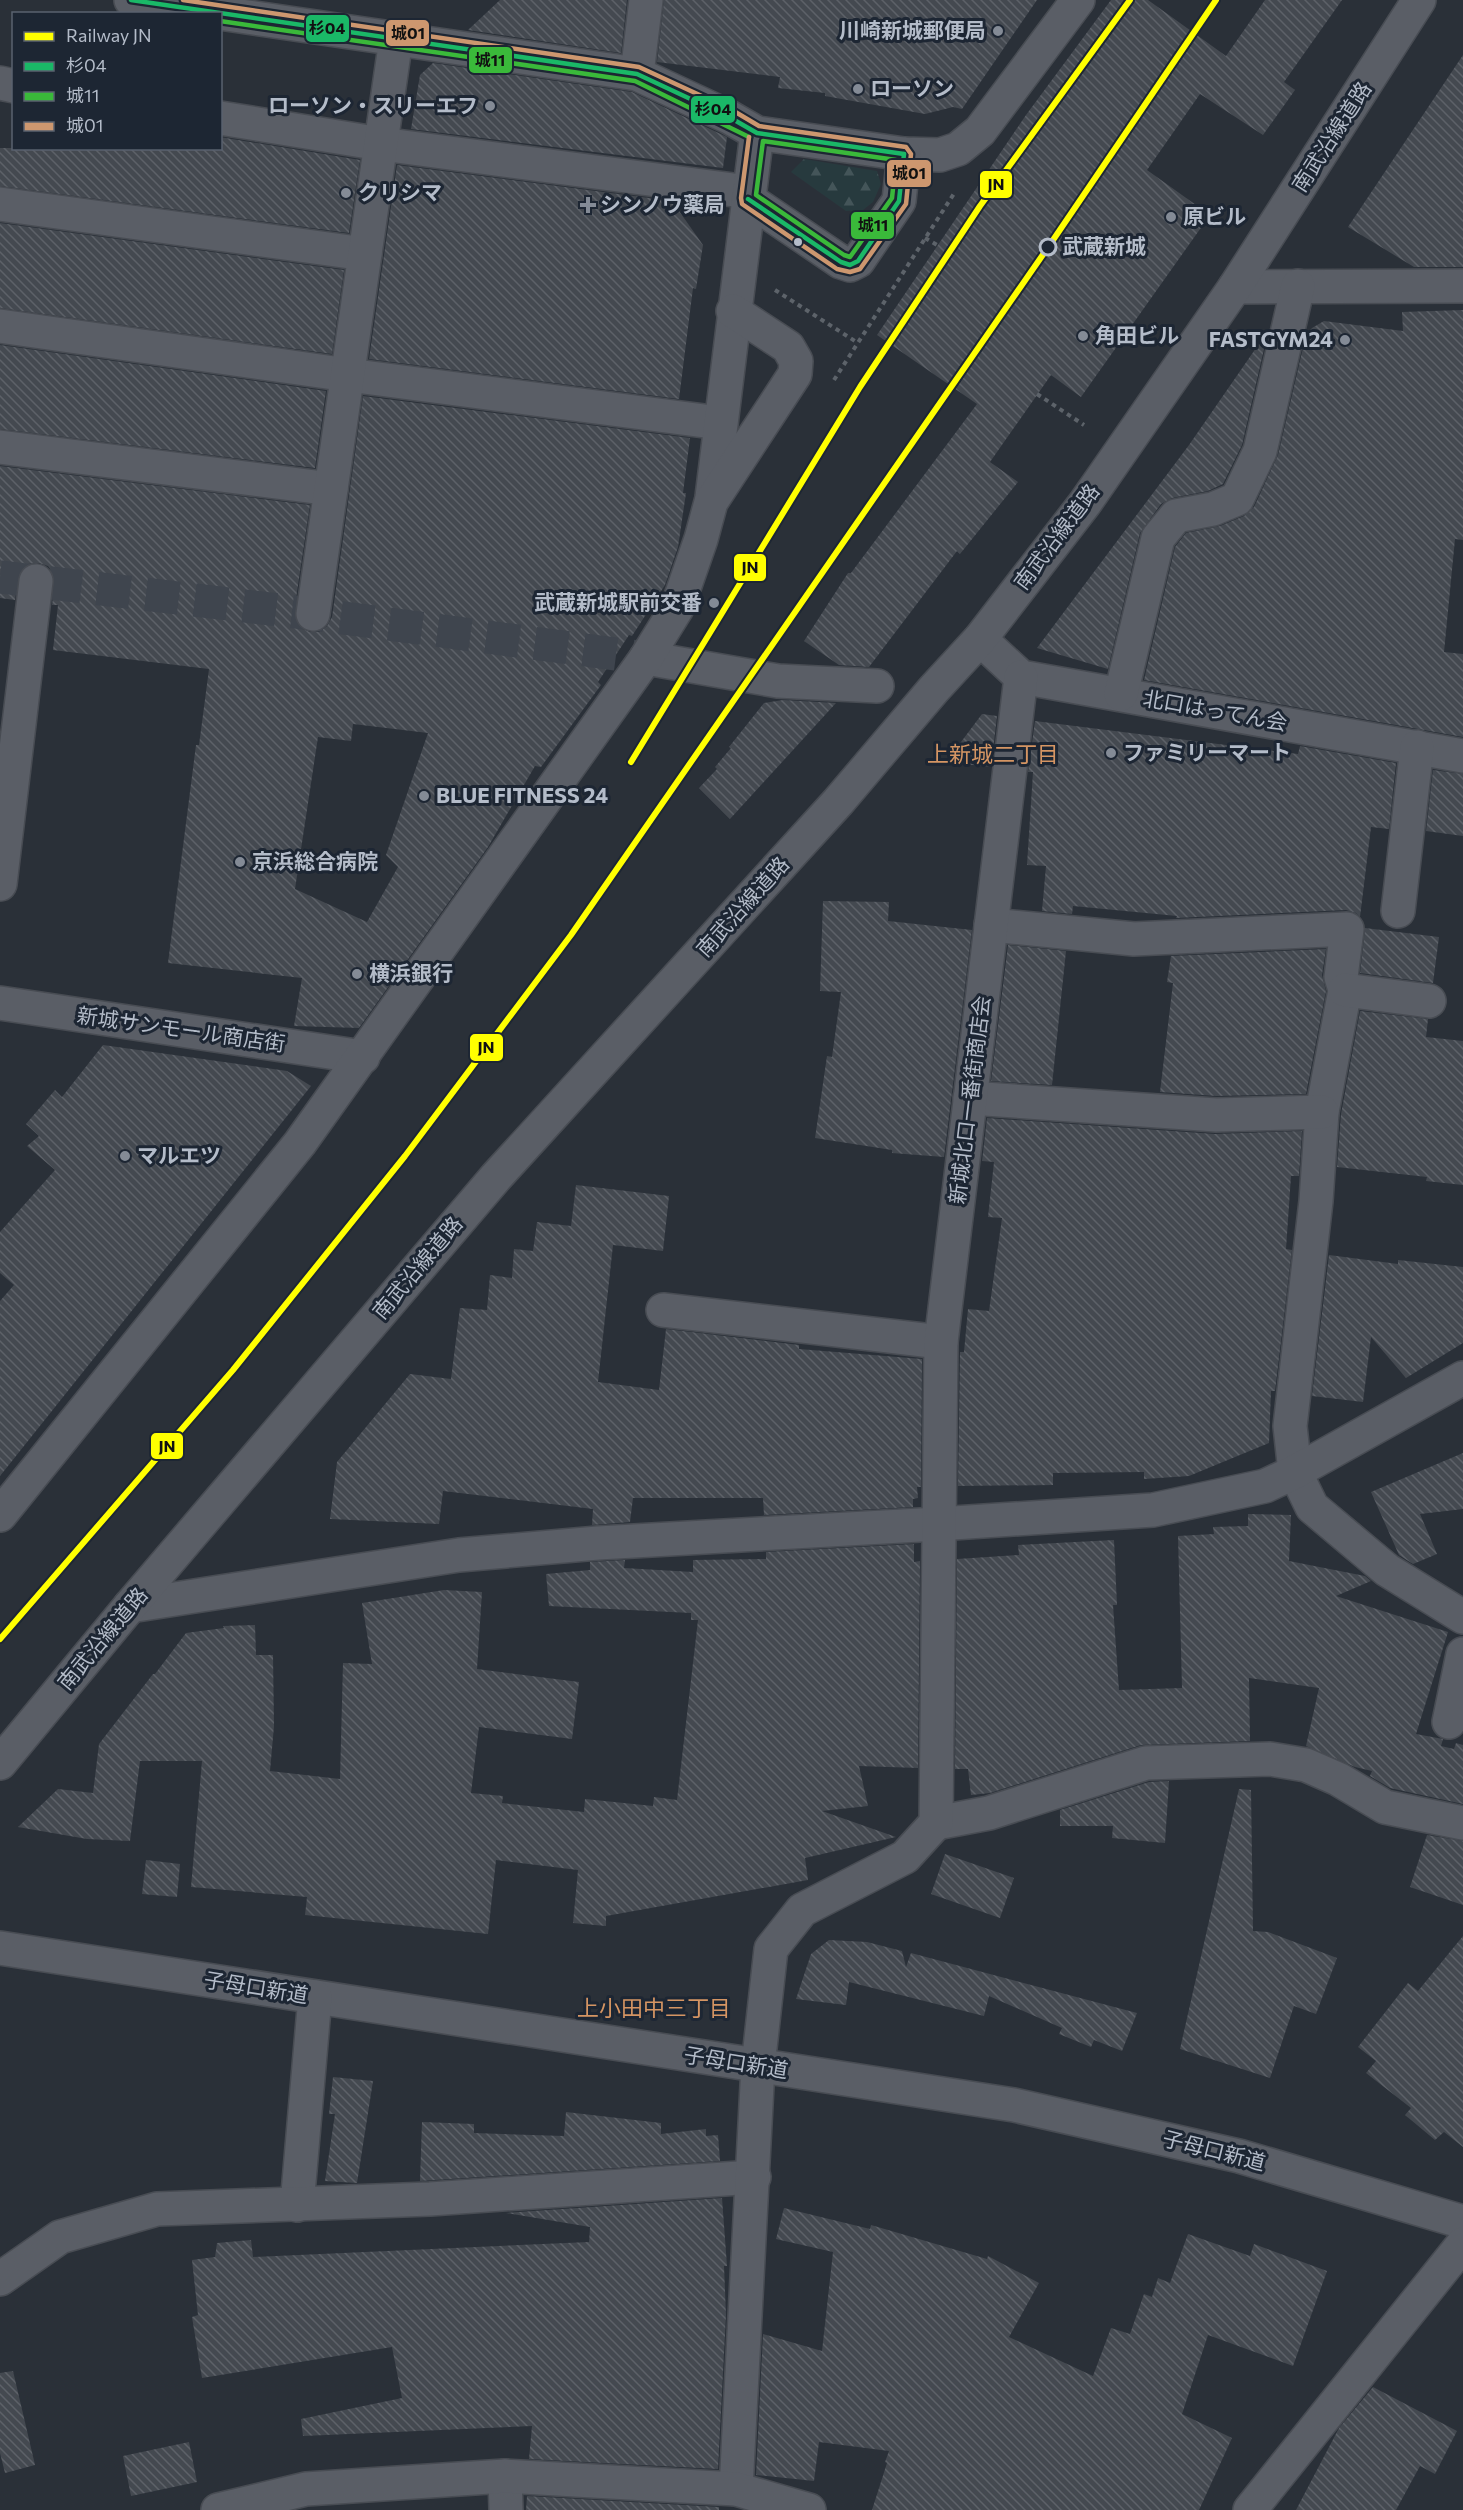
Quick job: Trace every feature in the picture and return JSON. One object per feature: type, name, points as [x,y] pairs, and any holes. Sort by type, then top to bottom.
[{"type":"street","points":[[131,0],[213,12]]},
{"type":"street","points":[[637,74],[646,0]]},
{"type":"street","points":[[222,13],[637,74],[729,117],[757,133],[904,154],[940,155],[958,148],[980,132],[1078,0]]},
{"type":"street","name":"南武沿線道路","points":[[0,1763],[130,1606],[496,1177],[838,802],[934,689],[980,639],[1085,503],[1235,287],[1419,0]]},
{"type":"street","points":[[314,614],[396,39]]},
{"type":"street","points":[[222,118],[381,144],[748,196],[841,262],[850,265],[858,261],[899,201],[904,154]]},
{"type":"street","points":[[0,1515],[300,1143],[646,658],[677,608],[711,502],[757,133]]},
{"type":"street","points":[[0,204],[365,254]]},
{"type":"street","points":[[1121,694],[1158,538],[1176,516],[1213,509],[1237,499],[1260,451],[1298,286]]},
{"type":"street","points":[[1235,287],[1463,286]]},
{"type":"street","points":[[711,502],[795,374],[797,366],[794,355],[788,347],[734,311]]},
{"type":"street","points":[[0,326],[348,375],[720,423]]},
{"type":"street","points":[[0,447],[331,489]]},
{"type":"street","points":[[0,884],[5,790],[36,581]]},
{"type":"street","points":[[980,639],[1021,677]]},
{"type":"street","points":[[646,658],[778,681],[877,686]]},
{"type":"street","name":"北口はってん会","points":[[1021,677],[1463,756]]},
{"type":"street","name":"新城北口一番街商店会","points":[[936,1823],[940,1342],[1021,677]]},
{"type":"street","points":[[1398,911],[1417,747]]},
{"type":"street","points":[[991,925],[1134,939],[1347,929],[1341,976],[1345,990],[1322,1112],[1316,1201],[1290,1426],[1295,1473],[1312,1507],[1387,1570],[1463,1617]]},
{"type":"street","points":[[1345,990],[1429,1001]]},
{"type":"street","name":"新城サンモール商店街","points":[[0,1003],[363,1057]]},
{"type":"street","points":[[970,1098],[1216,1115],[1322,1112]]},
{"type":"street","points":[[663,1310],[940,1342]]},
{"type":"street","points":[[130,1606],[459,1555],[598,1543],[1152,1510],[1265,1486],[1295,1473],[1463,1378]]},
{"type":"street","points":[[1449,1722],[1463,1654]]},
{"type":"street","points":[[736,2489],[758,2066],[771,1949],[802,1910],[905,1857],[936,1823],[989,1813],[1146,1763],[1270,1758],[1306,1765],[1338,1779],[1385,1807],[1463,1823]]},
{"type":"street","name":"子母口新道","points":[[0,1948],[1025,2108],[1239,2156],[1463,2222]]},
{"type":"street","points":[[297,2205],[315,1997]]},
{"type":"street","points":[[0,2279],[60,2237],[157,2209],[297,2205],[754,2177]]},
{"type":"street","points":[[1250,2510],[1463,2244]]},
{"type":"street","points":[[506,2476],[506,2510]]},
{"type":"street","points":[[218,2510],[306,2489],[506,2476],[736,2489],[809,2510]]},
{"type":"path","points":[[832,382],[955,192]]},
{"type":"path","points":[[925,238],[937,245]]},
{"type":"path","points":[[766,284],[858,343]]},
{"type":"path","points":[[1037,394],[1084,424]]},
{"type":"green space","points":[[804,159],[877,171],[881,184],[873,202],[863,210],[846,211],[791,172]]},
{"type":"building","points":[[500,0],[627,0],[621,53],[468,30]]},
{"type":"building","points":[[664,0],[1037,0],[962,109],[953,107],[925,114],[825,96],[825,93],[778,88],[780,77],[657,62]]},
{"type":"building","points":[[1111,0],[1148,0],[1226,56],[1265,0],[1342,0],[1284,82],[1295,90],[1263,135],[1200,94],[1147,170],[1210,215],[1081,397],[1051,375],[990,462],[1018,482],[960,554],[957,551],[869,667],[839,665],[804,641],[848,573],[851,573],[977,404],[877,335],[1026,115]]},
{"type":"building","points":[[1463,55],[1463,267],[1414,267],[1348,227]]},
{"type":"building","points":[[433,63],[632,92],[727,137],[723,168],[411,129],[420,75]]},
{"type":"building","points":[[222,137],[360,160],[349,233],[0,186],[0,148],[12,148],[12,150],[222,150]]},
{"type":"building","points":[[397,165],[672,201],[703,245],[696,289],[693,288],[679,399],[369,359]]},
{"type":"building","points":[[0,223],[344,270],[332,354],[0,308]]},
{"type":"building","points":[[1463,310],[1463,540],[1455,539],[1444,652],[1463,654],[1463,737],[1144,680],[1175,547],[1186,533],[1220,526],[1244,516],[1254,507],[1278,455],[1306,335],[1312,328],[1324,321],[1403,331],[1402,312]]},
{"type":"building","points":[[1265,335],[1267,336],[1242,445],[1223,484],[1208,491],[1172,498],[1161,504],[1140,533],[1108,669],[1037,648],[1189,445]]},
{"type":"building","points":[[0,345],[326,391],[315,468],[0,429]]},
{"type":"building","points":[[363,396],[690,438],[683,493],[686,493],[678,547],[665,585],[632,636],[629,635],[598,682],[601,685],[541,767],[535,766],[488,847],[359,1028],[294,1026],[302,978],[168,963],[196,745],[199,745],[209,669],[53,650],[58,605],[52,605],[55,583],[53,573],[48,566],[39,563],[28,564],[21,569],[15,600],[0,598],[0,466],[310,505],[294,612],[295,620],[301,628],[310,632],[319,632],[327,626],[332,617]],"holes":[[[353,724],[428,733],[386,855],[398,867],[367,922],[295,889],[318,737],[351,741]]]},
{"type":"building","points":[[783,700],[836,703],[730,819],[699,788],[717,769],[715,767],[731,748],[729,747],[764,703]]},
{"type":"building","points":[[982,714],[997,716],[991,767],[946,762]]},
{"type":"building","points":[[1035,721],[1298,754],[1300,746],[1396,763],[1389,829],[1371,827],[1360,917],[1346,910],[1176,918],[1177,916],[1073,906],[1072,914],[1042,911],[1046,866],[1027,865],[1033,772],[1028,772]]},
{"type":"building","points":[[1433,770],[1463,774],[1463,836],[1426,831]]},
{"type":"building","points":[[823,901],[889,902],[888,921],[972,930],[944,1157],[892,1153],[892,1150],[815,1138],[827,1056],[832,1057],[841,992],[820,991]]},
{"type":"building","points":[[1365,928],[1439,937],[1433,983],[1360,973]]},
{"type":"building","points":[[1008,945],[1066,951],[1052,1085],[991,1081]]},
{"type":"building","points":[[1326,949],[1322,975],[1326,991],[1306,1094],[1216,1096],[1160,1092],[1173,983],[1167,982],[1171,956]]},
{"type":"building","points":[[1360,1011],[1428,1019],[1426,1037],[1463,1041],[1463,1185],[1426,1181],[1427,1177],[1337,1167],[1341,1114]]},
{"type":"building","points":[[103,1045],[287,1071],[311,1086],[0,1476],[0,1301],[14,1285],[0,1273],[0,1232],[55,1170],[27,1146],[39,1136],[26,1124],[55,1090],[62,1097]]},
{"type":"building","points":[[987,1118],[1215,1134],[1302,1131],[1299,1176],[1291,1176],[1286,1249],[1292,1250],[1275,1391],[1271,1391],[1269,1443],[1189,1476],[1144,1479],[1144,1472],[1053,1473],[1053,1485],[958,1486],[960,1352],[964,1352],[968,1309],[989,1311],[1002,1218],[988,1217],[994,1162],[982,1161]]},
{"type":"building","points":[[576,1185],[669,1196],[663,1251],[613,1245],[598,1382],[659,1390],[666,1329],[799,1345],[799,1349],[922,1359],[921,1487],[917,1487],[918,1498],[913,1499],[913,1507],[764,1515],[763,1498],[633,1498],[630,1522],[592,1525],[593,1509],[443,1491],[439,1524],[330,1519],[337,1462],[410,1374],[451,1379],[460,1308],[487,1310],[490,1275],[512,1278],[514,1249],[533,1251],[537,1222],[571,1226]]},
{"type":"building","points":[[1329,1255],[1398,1264],[1398,1260],[1463,1267],[1463,1343],[1406,1378],[1371,1337],[1363,1402],[1312,1396]]},
{"type":"building","points":[[1463,1453],[1463,1509],[1420,1514],[1437,1554],[1413,1564],[1399,1555],[1371,1492]]},
{"type":"building","points":[[1248,1514],[1291,1515],[1289,1561],[1365,1576],[1371,1581],[1336,1596],[1448,1632],[1416,1734],[1443,1739],[1441,1746],[1454,1749],[1456,1743],[1463,1745],[1463,1804],[1390,1788],[1370,1776],[1372,1771],[1355,1767],[1306,1746],[1319,1688],[1249,1678],[1250,1741],[1141,1745],[990,1793],[971,1795],[968,1769],[955,1769],[957,1559],[1019,1555],[1018,1545],[1114,1540],[1117,1605],[1113,1605],[1119,1690],[1182,1688],[1178,1536],[1214,1534],[1213,1527],[1248,1526]]},
{"type":"building","points":[[914,1544],[914,1562],[920,1561],[918,1768],[859,1766],[868,1806],[822,1811],[896,1837],[805,1858],[808,1880],[606,1916],[606,1926],[573,1923],[578,1870],[496,1860],[488,1934],[305,1915],[307,1897],[191,1887],[202,1761],[140,1761],[130,1841],[87,1839],[18,1827],[58,1789],[93,1793],[99,1744],[153,1674],[186,1633],[224,1628],[223,1626],[255,1625],[256,1655],[273,1655],[274,1726],[270,1771],[340,1779],[343,1663],[372,1664],[362,1603],[444,1590],[482,1592],[477,1669],[579,1682],[572,1739],[479,1727],[471,1793],[503,1796],[502,1803],[584,1812],[585,1799],[653,1806],[654,1797],[677,1800],[698,1620],[691,1620],[691,1613],[549,1606],[546,1574],[590,1570],[590,1562],[625,1560],[624,1568],[693,1572],[693,1560],[766,1559],[766,1552]]},
{"type":"building","points":[[1169,1781],[1165,1843],[1112,1838],[1113,1826],[1060,1826],[1060,1810],[1149,1782]]},
{"type":"building","points":[[1239,1789],[1251,1790],[1253,1931],[1268,1932],[1337,1958],[1316,2014],[1294,2006],[1270,2078],[1180,2049]]},
{"type":"building","points":[[1427,1835],[1463,1841],[1463,1905],[1410,1887]]},
{"type":"building","points":[[945,1854],[1014,1878],[1000,1918],[931,1894]]},
{"type":"building","points":[[146,1860],[180,1864],[177,1897],[142,1894]]},
{"type":"building","points":[[1463,1936],[1463,2147],[1444,2132],[1435,2140],[1405,2115],[1411,2108],[1366,2073],[1376,2061],[1358,2047],[1408,1983],[1418,1991]]},
{"type":"building","points":[[829,1940],[867,1942],[902,1951],[906,1967],[911,1953],[1137,2013],[1122,2051],[1094,2040],[1091,2047],[1059,2034],[1062,2028],[989,1996],[984,2016],[849,1982],[846,2005],[796,1999],[811,1954]]},
{"type":"building","points":[[333,2077],[373,2081],[357,2183],[325,2181],[335,2114],[329,2114]]},
{"type":"building","points":[[566,2112],[661,2123],[661,2134],[706,2129],[706,2136],[718,2135],[720,2161],[420,2181],[422,2122],[474,2124],[474,2133],[564,2136]]},
{"type":"building","points":[[722,2198],[727,2266],[724,2266],[726,2315],[718,2469],[529,2459],[532,2426],[303,2436],[301,2419],[402,2398],[392,2347],[202,2378],[192,2317],[198,2315],[192,2260],[215,2257],[217,2243],[251,2240],[253,2257],[589,2242],[590,2227],[506,2213]]},
{"type":"building","points":[[784,2208],[870,2229],[871,2225],[987,2259],[988,2256],[1039,2283],[1009,2337],[1093,2376],[1111,2328],[1130,2334],[1144,2294],[1152,2297],[1158,2278],[1170,2283],[1188,2234],[1250,2256],[1254,2244],[1327,2271],[1293,2366],[1208,2335],[1182,2414],[1232,2438],[1199,2510],[872,2510],[889,2451],[819,2442],[814,2481],[756,2475],[763,2334],[822,2351],[833,2252],[776,2239]]},
{"type":"building","points":[[13,2371],[35,2465],[5,2473],[0,2453],[0,2373]]},
{"type":"building","points":[[1373,2387],[1457,2431],[1435,2474],[1420,2466],[1396,2510],[1296,2510],[1339,2428]]},
{"type":"building","points":[[189,2442],[197,2482],[131,2496],[123,2456]]},
{"type":"building","points":[[527,2496],[719,2507],[719,2510],[526,2510]]},
{"type":"tunnel","points":[[0,577],[313,614],[646,658]]},
{"type":"rail line","name":"JN","points":[[631,762],[860,387],[980,206],[1130,0]]},
{"type":"rail line","name":"JN","points":[[0,1639],[233,1370],[405,1156],[571,935],[1051,243],[1216,0]]},
{"type":"transit line","name":"杉04","points":[[131,0],[213,12]]},
{"type":"transit line","name":"城01","points":[[183,0],[639,67],[732,110],[759,126],[906,147],[911,154],[906,204],[860,269],[850,272],[837,269],[742,204],[749,137]]},
{"type":"transit line","name":"杉04","points":[[222,13],[637,74],[729,117],[757,133],[904,154]]},
{"type":"transit line","name":"城11","points":[[222,21],[635,81],[749,137]]},
{"type":"transit line","name":"城11","points":[[763,141],[896,160],[892,198],[850,257],[756,195],[763,141]]},
{"type":"transit line","name":"杉04","points":[[748,199],[841,262],[850,265],[858,261],[899,201],[904,154]]},
{"type":"place","name":"川崎新城郵便局","points":[[998,31]]},
{"type":"place","name":"ローソン","points":[[858,89]]},
{"type":"place","name":"ローソン・スリーエフ","points":[[490,106]]},
{"type":"place","name":"クリシマ","points":[[346,193]]},
{"type":"place","name":"シンノウ薬局","points":[[588,205]]},
{"type":"place","name":"原ビル","points":[[1171,217]]},
{"type":"place","name":"武蔵新城","points":[[1048,247]]},
{"type":"place","name":"角田ビル","points":[[1083,336]]},
{"type":"place","name":"FASTGYM24","points":[[1345,340]]},
{"type":"place","name":"武蔵新城駅前交番","points":[[714,603]]},
{"type":"place","name":"ファミリーマート","points":[[1111,753]]},
{"type":"place","name":"BLUE FITNESS 24","points":[[424,796]]},
{"type":"place","name":"京浜総合病院","points":[[240,862]]},
{"type":"place","name":"横浜銀行","points":[[357,974]]},
{"type":"place","name":"マルエツ","points":[[125,1156]]},
{"type":"district","name":"上新城二丁目","points":[[993,754]]},
{"type":"district","name":"上小田中三丁目","points":[[654,2008]]}]
